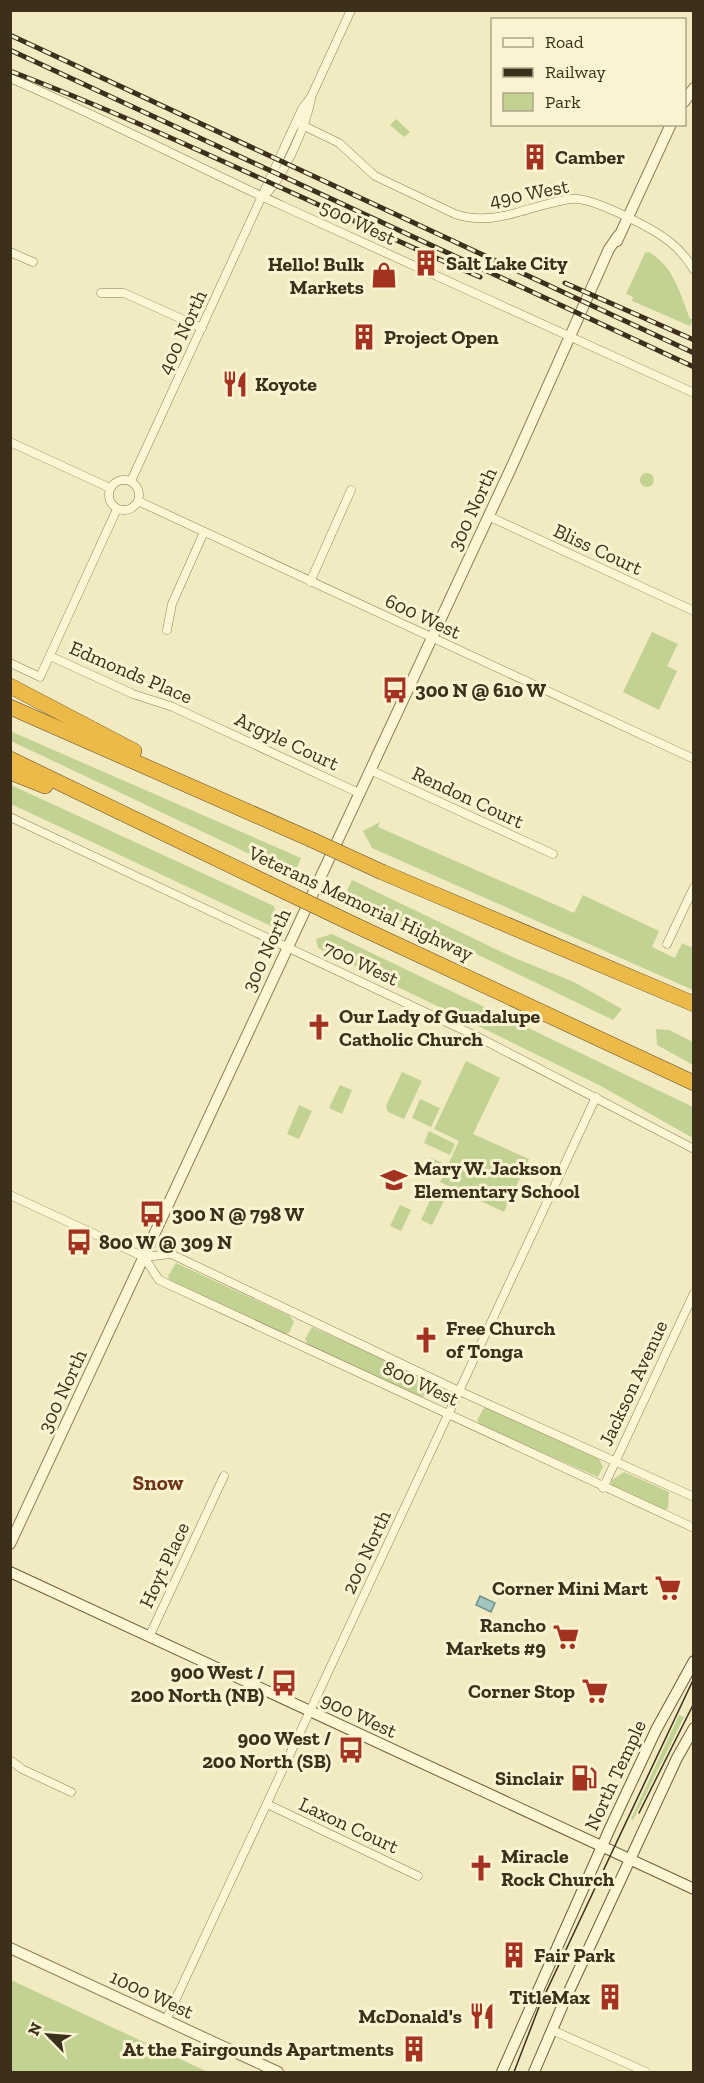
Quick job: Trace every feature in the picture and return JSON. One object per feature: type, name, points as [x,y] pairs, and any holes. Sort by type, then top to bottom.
[{"type":"highway","points":[[10,686],[224,800]]},
{"type":"highway","name":"Veterans Memorial Highway","points":[[10,707],[382,872],[693,1005]]},
{"type":"highway","name":"Veterans Memorial Highway","points":[[10,759],[196,846],[357,926],[693,1083]]},
{"type":"highway","points":[[10,772],[196,846]]},
{"type":"street","name":"400 North","points":[[263,197],[275,185],[302,125],[311,97],[351,10]]},
{"type":"street","name":"500 West","points":[[10,78],[160,145],[263,197],[693,393]]},
{"type":"street","name":"400 North","points":[[131,482],[302,109],[311,97]]},
{"type":"street","name":"490 West","points":[[302,125],[344,146],[375,176],[467,218],[502,217],[576,199],[589,202],[668,240],[693,270]]},
{"type":"street","name":"300 North","points":[[10,1544],[432,638],[605,258],[618,236],[670,126]]},
{"type":"street","points":[[10,252],[33,262]]},
{"type":"street","points":[[102,293],[124,293],[202,328]]},
{"type":"street","points":[[10,442],[110,488]]},
{"type":"street","points":[[119,481],[131,482],[139,490],[138,501],[129,510],[117,509],[110,500],[110,488],[119,481]]},
{"type":"street","points":[[310,582],[351,490]]},
{"type":"street","name":"600 West","points":[[138,501],[693,759]]},
{"type":"street","points":[[10,663],[40,677],[117,509]]},
{"type":"street","name":"Bliss Court","points":[[488,516],[693,611]]},
{"type":"street","points":[[167,630],[172,604],[204,532]]},
{"type":"street","name":"Edmonds Place","points":[[50,656],[133,694],[167,704],[200,719]]},
{"type":"street","name":"Argyle Court","points":[[200,719],[359,793]]},
{"type":"street","name":"Rendon Court","points":[[370,770],[553,854]]},
{"type":"street","name":"700 West","points":[[10,817],[476,1036],[596,1096],[693,1149]]},
{"type":"street","points":[[667,944],[693,887]]},
{"type":"street","name":"200 North","points":[[166,2020],[596,1096]]},
{"type":"street","name":"800 West","points":[[10,1195],[144,1257],[171,1254],[459,1391],[693,1497]]},
{"type":"street","name":"800 West","points":[[144,1257],[159,1280],[693,1528]]},
{"type":"street","name":"Jackson Avenue","points":[[603,1488],[693,1293]]},
{"type":"street","name":"Hoyt Place","points":[[149,1637],[224,1476]]},
{"type":"street","name":"900 West","points":[[10,1572],[693,1889]]},
{"type":"street","name":"North Temple","points":[[502,2073],[601,1848],[656,1730],[693,1661]]},
{"type":"street","points":[[534,2073],[677,1758],[693,1728]]},
{"type":"street","points":[[10,1760],[22,1769],[71,1792]]},
{"type":"street","name":"Laxon Court","points":[[267,1804],[417,1875]]},
{"type":"street","name":"1000 West","points":[[10,1948],[278,2073]]},
{"type":"street","points":[[552,2030],[646,2073]]},
{"type":"green space","points":[[396,119],[410,132],[404,137],[390,125]]},
{"type":"green space","points":[[649,252],[665,265],[675,281],[690,319],[693,319],[690,326],[632,301],[633,297],[626,294],[645,253]]},
{"type":"green space","points":[[644,473],[650,473],[654,480],[650,487],[644,487],[640,483],[640,477]]},
{"type":"green space","points":[[652,632],[678,644],[667,666],[677,671],[659,710],[623,692]]},
{"type":"green space","points":[[10,731],[301,858],[294,875],[11,741]]},
{"type":"green space","points":[[11,785],[274,906],[278,923],[273,927],[11,804]]},
{"type":"green space","points":[[380,822],[378,827],[574,913],[583,895],[659,931],[652,947],[675,958],[682,943],[693,948],[693,990],[372,848],[363,831]]},
{"type":"green space","points":[[352,880],[510,956],[574,982],[622,1009],[613,1020],[427,930],[377,915],[343,899]]},
{"type":"green space","points":[[332,934],[693,1107],[693,1138],[599,1085],[318,948],[316,939]]},
{"type":"green space","points":[[656,1029],[669,1030],[693,1042],[693,1065],[657,1045]]},
{"type":"green space","points":[[466,1061],[500,1078],[473,1134],[529,1159],[504,1212],[440,1182],[459,1141],[434,1129]]},
{"type":"green space","points":[[402,1072],[422,1081],[404,1119],[388,1112],[386,1106]]},
{"type":"green space","points":[[340,1085],[352,1090],[342,1114],[329,1108]]},
{"type":"green space","points":[[420,1099],[440,1108],[431,1127],[412,1118]]},
{"type":"green space","points":[[299,1105],[312,1111],[299,1139],[287,1134]]},
{"type":"green space","points":[[429,1131],[455,1144],[450,1155],[424,1143]]},
{"type":"green space","points":[[431,1158],[445,1164],[439,1178],[424,1171]]},
{"type":"green space","points":[[433,1194],[445,1199],[432,1225],[421,1220]]},
{"type":"green space","points":[[400,1205],[411,1210],[401,1231],[390,1226]]},
{"type":"green space","points":[[176,1263],[290,1316],[294,1322],[289,1333],[283,1334],[170,1282],[168,1276]]},
{"type":"green space","points":[[312,1327],[430,1380],[432,1385],[422,1398],[309,1346],[305,1339]]},
{"type":"green space","points":[[484,1408],[489,1408],[599,1459],[603,1467],[598,1477],[481,1426],[477,1420]]},
{"type":"green space","points":[[624,1472],[669,1492],[668,1509],[663,1510],[611,1486],[612,1480]]},
{"type":"green space","points":[[679,1715],[684,1717],[633,1820],[631,1819]]},
{"type":"green space","points":[[11,1980],[208,2072],[11,2072]]},
{"type":"water","points":[[480,1596],[495,1603],[491,1612],[476,1605]]},
{"type":"tram line","points":[[514,2072],[539,2007],[694,1678]]},
{"type":"tram line","points":[[639,1813],[694,1703]]},
{"type":"railway","points":[[10,35],[694,353]]},
{"type":"railway","points":[[10,50],[694,367]]},
{"type":"railway","points":[[10,71],[188,145],[480,277]]},
{"type":"railway","points":[[565,283],[694,340]]},
{"type":"place","name":"Camber","points":[[535,157]]},
{"type":"place","name":"Salt Lake City","points":[[426,263]]},
{"type":"place","name":"Hello! Bulk Markets","points":[[384,275]]},
{"type":"place","name":"Project Open","points":[[364,337]]},
{"type":"place","name":"Koyote","points":[[235,384]]},
{"type":"place","name":"300 N @ 610 W","points":[[395,690]]},
{"type":"place","name":"Our Lady of Guadalupe Catholic Church","points":[[319,1027]]},
{"type":"place","name":"Mary W. Jackson Elementary School","points":[[394,1180]]},
{"type":"place","name":"300 N @ 798 W","points":[[152,1214]]},
{"type":"place","name":"800 W @ 309 N","points":[[79,1242]]},
{"type":"place","name":"Free Church of Tonga","points":[[426,1340]]},
{"type":"place","name":"Corner Mini Mart","points":[[668,1588]]},
{"type":"place","name":"Rancho Markets #9","points":[[566,1637]]},
{"type":"place","name":"900 West / 200 North (NB)","points":[[284,1683]]},
{"type":"place","name":"Corner Stop","points":[[595,1691]]},
{"type":"place","name":"900 West / 200 North (SB)","points":[[351,1750]]},
{"type":"place","name":"Sinclair","points":[[584,1778]]},
{"type":"place","name":"Miracle Rock Church","points":[[481,1868]]},
{"type":"place","name":"Fair Park","points":[[514,1955]]},
{"type":"place","name":"TitleMax","points":[[610,1997]]},
{"type":"place","name":"McDonald's","points":[[482,2016]]},
{"type":"place","name":"At the Fairgounds Apartments","points":[[414,2049]]},
{"type":"district","name":"Snow","points":[[158,1482]]}]
